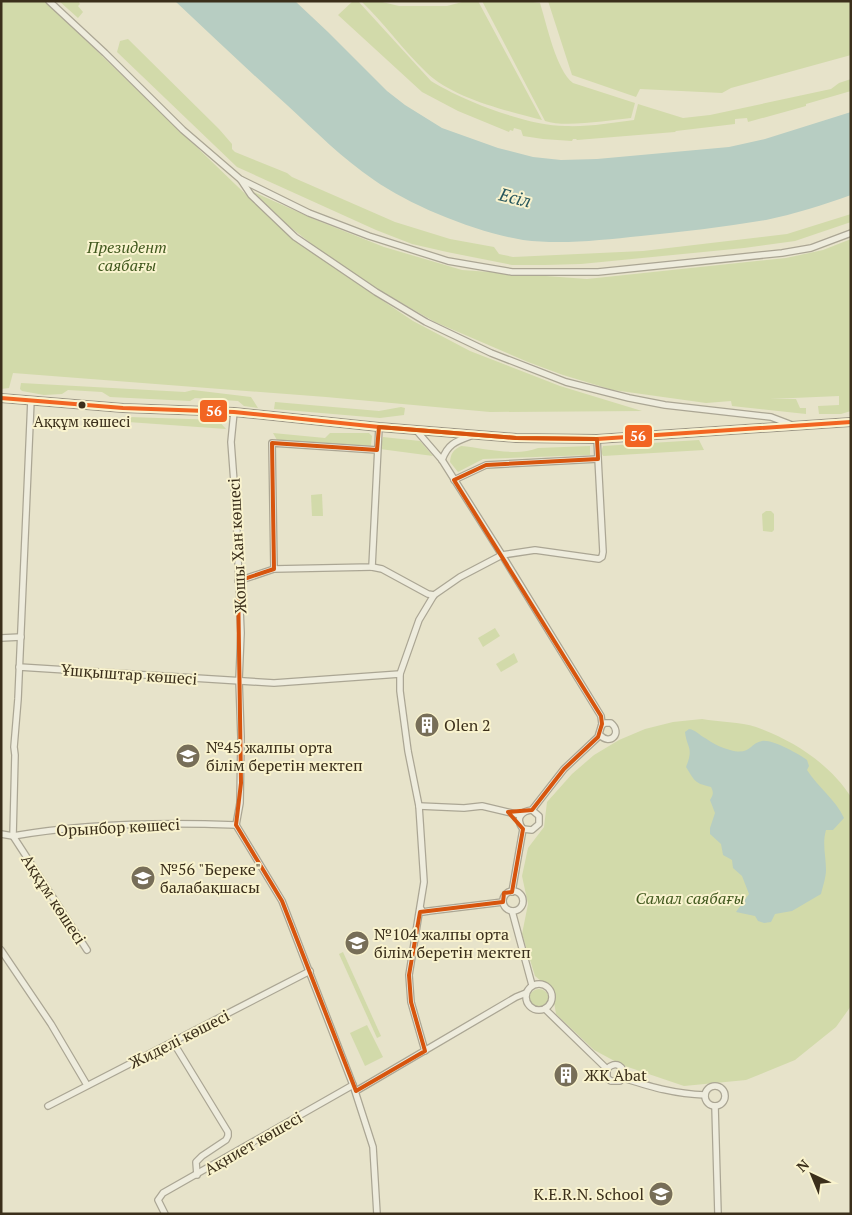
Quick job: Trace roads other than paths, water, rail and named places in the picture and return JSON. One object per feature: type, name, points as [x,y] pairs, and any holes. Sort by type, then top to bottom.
[{"type":"main road","points":[[1,398],[123,408],[234,412],[364,428],[378,427],[516,438],[597,439],[851,422]]},
{"type":"street","points":[[49,1],[106,53],[183,130],[240,179],[310,213],[369,236],[448,262],[512,272],[598,272],[782,253],[811,248],[851,233]]},
{"type":"street","points":[[240,179],[250,195],[295,237],[376,292],[418,317],[492,353],[566,382],[629,398],[665,405],[771,417],[794,426]]},
{"type":"street","name":"Аққұм көшесі","points":[[31,400],[18,699],[14,747],[13,836],[87,950]]},
{"type":"street","name":"Жошы Хан көшесі","points":[[234,412],[232,442],[241,643],[241,783],[236,825]]},
{"type":"street","points":[[372,567],[378,427]]},
{"type":"street","points":[[416,430],[442,460],[601,716],[600,735],[564,768],[532,810]]},
{"type":"street","points":[[442,460],[452,443],[474,435]]},
{"type":"street","points":[[425,1051],[411,1002],[409,975],[424,882],[419,806],[408,751],[400,691],[400,674],[419,620],[434,595],[460,577],[502,555],[535,550],[599,559],[602,557],[597,439]]},
{"type":"street","points":[[274,569],[272,443],[377,450]]},
{"type":"street","points":[[454,480],[486,464],[598,459]]},
{"type":"street","points":[[238,581],[274,569],[372,567],[382,569],[428,594],[434,595]]},
{"type":"street","points":[[1,638],[21,637]]},
{"type":"street","name":"Ұшқыштар көшесі","points":[[19,666],[274,683],[400,674]]},
{"type":"street","points":[[600,735],[609,739],[614,737],[616,732],[615,727],[611,723],[606,722],[602,725]]},
{"type":"street","points":[[419,806],[482,806],[520,815]]},
{"type":"street","points":[[512,892],[523,829],[520,825],[520,815],[525,810],[532,810],[538,816],[538,824],[532,830],[523,829]]},
{"type":"street","name":"Орынбор көшесі","points":[[1,834],[13,836],[113,824],[176,822],[236,825]]},
{"type":"street","points":[[236,825],[282,901],[356,1091],[373,1147],[378,1214]]},
{"type":"street","points":[[512,892],[505,896],[503,902],[505,907],[512,911],[532,985]]},
{"type":"street","points":[[512,892],[520,895],[522,904],[517,910],[512,911]]},
{"type":"street","points":[[421,909],[423,912],[503,902]]},
{"type":"street","points":[[1,950],[51,1024],[87,1085]]},
{"type":"street","name":"Жиделі көшесі","points":[[48,1106],[310,971]]},
{"type":"street","points":[[539,983],[546,985],[550,990],[552,997],[550,1004],[545,1009],[538,1010],[527,1004],[526,993],[532,985],[539,983]]},
{"type":"street","points":[[356,1091],[516,997],[526,993]]},
{"type":"street","points":[[545,1009],[607,1069],[608,1078],[611,1081],[615,1082],[623,1078],[680,1094],[705,1095]]},
{"type":"street","points":[[173,1042],[228,1132],[226,1140],[196,1162],[197,1174]]},
{"type":"street","points":[[607,1069],[610,1065],[619,1065],[623,1068],[623,1078]]},
{"type":"street","name":"Ақниет көшесі","points":[[165,1214],[159,1204],[159,1197],[163,1193],[353,1085]]},
{"type":"street","points":[[712,1087],[722,1089],[725,1098],[721,1104],[715,1106],[708,1103],[705,1095],[712,1087]]},
{"type":"street","points":[[715,1106],[718,1214]]},
{"type":"water","name":"Есіл","points":[[175,1],[295,1],[387,91],[405,105],[442,128],[498,148],[533,157],[561,160],[597,159],[729,147],[765,139],[851,112],[851,195],[809,209],[766,220],[611,239],[567,242],[538,241],[523,240],[486,231],[426,209],[389,190],[363,172],[319,135]]},
{"type":"water","points":[[689,729],[730,750],[746,750],[758,742],[766,741],[798,754],[807,760],[809,766],[807,770],[841,811],[844,818],[833,830],[826,830],[824,845],[826,873],[821,894],[792,911],[775,914],[771,922],[764,923],[758,921],[755,916],[736,912],[749,894],[742,876],[733,868],[732,860],[723,855],[721,844],[710,834],[715,813],[710,800],[713,791],[711,787],[696,781],[686,767],[690,752],[685,732]]},
{"type":"place","name":"Аққұм көшесі","points":[[82,405]]},
{"type":"place","name":"Olen 2","points":[[427,725]]},
{"type":"place","name":"№45 жалпы орта білім беретін мектеп","points":[[188,756]]},
{"type":"place","name":"№56 \"Береке\" балабақшасы","points":[[143,878]]},
{"type":"place","name":"№104 жалпы орта білім беретін мектеп","points":[[357,943]]},
{"type":"place","name":"ЖК Abat","points":[[566,1075]]},
{"type":"place","name":"K.E.R.N. School","points":[[661,1194]]},
{"type":"park label","name":"Президент саябағы","points":[[127,256]]},
{"type":"park label","name":"Самал саябағы","points":[[690,898]]}]
